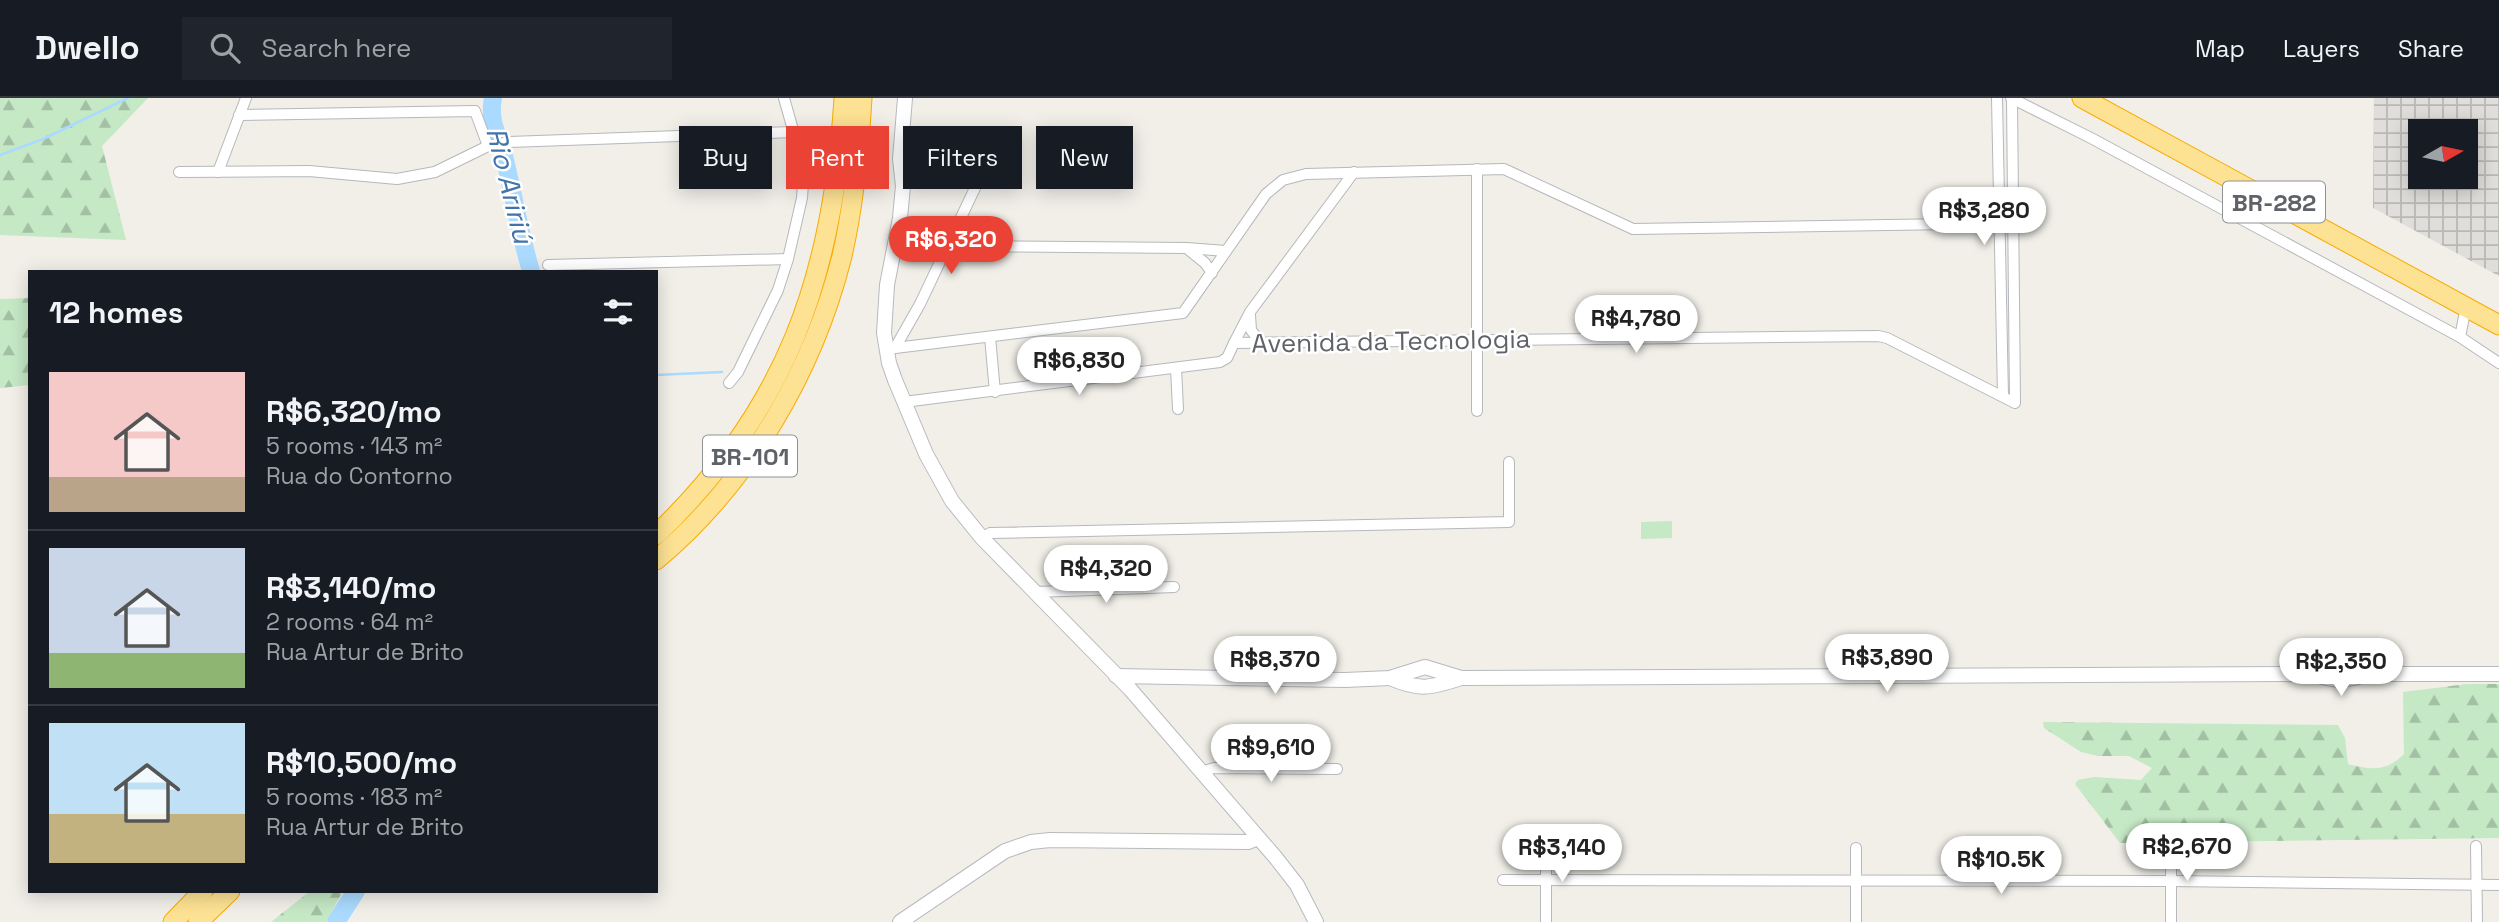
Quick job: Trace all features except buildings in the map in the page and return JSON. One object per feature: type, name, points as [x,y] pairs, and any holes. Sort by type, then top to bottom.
[{"type":"highway","name":"BR-101","points":[[658,534],[709,480],[740,439],[773,384],[800,326],[817,277],[829,227],[838,172],[844,98]]},
{"type":"highway","name":"BR-101","points":[[658,558],[706,511],[740,471],[776,415],[807,357],[826,308],[847,231],[856,174],[862,98]]},
{"type":"highway","name":"BR-282","points":[[2082,98],[2466,307],[2496,326]]},
{"type":"highway","points":[[173,922],[201,893]]},
{"type":"highway","points":[[198,922],[228,893]]},
{"type":"main road","points":[[905,98],[900,159],[903,187],[901,208],[884,308],[891,348],[889,363],[914,430],[952,501],[982,538],[1143,705],[1297,885],[1316,922]]},
{"type":"main road","points":[[1408,678],[1425,667],[1461,678],[2499,674]]},
{"type":"main road","points":[[1435,687],[1438,676],[1436,670]]},
{"type":"main road","points":[[1116,676],[1408,678],[1435,687],[1461,678]]},
{"type":"main road","points":[[1143,705],[1159,677]]},
{"type":"main road","points":[[900,922],[1005,851],[1031,842],[1050,839],[1248,842],[1258,838]]},
{"type":"street","points":[[218,172],[246,98]]},
{"type":"street","points":[[784,98],[792,126]]},
{"type":"street","points":[[1997,98],[2003,396]]},
{"type":"street","points":[[891,348],[1180,314],[1266,194],[1283,180],[1306,174],[1504,169],[1633,229],[2014,223],[2011,98],[2091,138],[2460,337],[2499,363]]},
{"type":"street","points":[[239,115],[475,111],[491,146]]},
{"type":"street","points":[[179,172],[309,171],[397,179],[435,172],[491,146],[509,142],[786,132]]},
{"type":"street","points":[[1477,169],[1477,411]]},
{"type":"street","points":[[1239,343],[1250,317],[1354,172]]},
{"type":"street","points":[[729,383],[738,372],[778,290],[788,259],[803,189]]},
{"type":"street","points":[[891,348],[920,304],[974,189]]},
{"type":"street","name":"Avenida da Tecnologia","points":[[904,402],[1224,361],[1239,343],[1878,336],[1887,338],[2015,402],[2014,223]]},
{"type":"street","points":[[947,246],[1187,248],[1226,251]]},
{"type":"street","points":[[1187,248],[1212,272]]},
{"type":"street","points":[[548,265],[788,259]]},
{"type":"street","points":[[2460,337],[2466,307]]},
{"type":"street","points":[[1250,317],[1251,330],[1261,343]]},
{"type":"street","points":[[990,337],[995,392]]},
{"type":"street","points":[[1176,368],[1178,409]]},
{"type":"street","points":[[982,538],[990,533],[1510,522],[1509,462]]},
{"type":"street","points":[[1036,592],[1174,587]]},
{"type":"street","points":[[1201,772],[1214,768],[1337,769]]},
{"type":"street","points":[[2171,845],[2171,922]]},
{"type":"street","points":[[2476,846],[2477,922]]},
{"type":"street","points":[[1546,847],[1546,922]]},
{"type":"street","points":[[1856,848],[1856,922]]},
{"type":"street","points":[[1503,880],[2171,881],[2499,885]]},
{"type":"shaded area","points":[[2374,98],[2499,98],[2499,276],[2373,208]]},
{"type":"green space","points":[[0,98],[148,98],[102,146],[126,240],[0,235]]},
{"type":"green space","points":[[28,298],[28,385],[0,388],[0,299]]},
{"type":"green space","points":[[1672,521],[1672,538],[1641,539],[1641,522]]},
{"type":"green space","points":[[2467,684],[2499,684],[2499,838],[2120,843],[2075,784],[2078,780],[2094,777],[2141,780],[2152,768],[2129,756],[2098,756],[2081,752],[2044,728],[2043,722],[2338,725],[2345,738],[2348,764],[2378,768],[2391,764],[2404,754],[2403,692]]},
{"type":"green space","points":[[307,893],[342,893],[326,922],[271,922]]},
{"type":"waterway","points":[[0,155],[43,139],[128,98]]},
{"type":"waterway","name":"Rio Aririú","points":[[493,98],[493,122],[505,160],[531,270]]},
{"type":"waterway","points":[[658,375],[722,372]]},
{"type":"waterway","name":"Rio Aririú","points":[[336,922],[355,893]]}]
